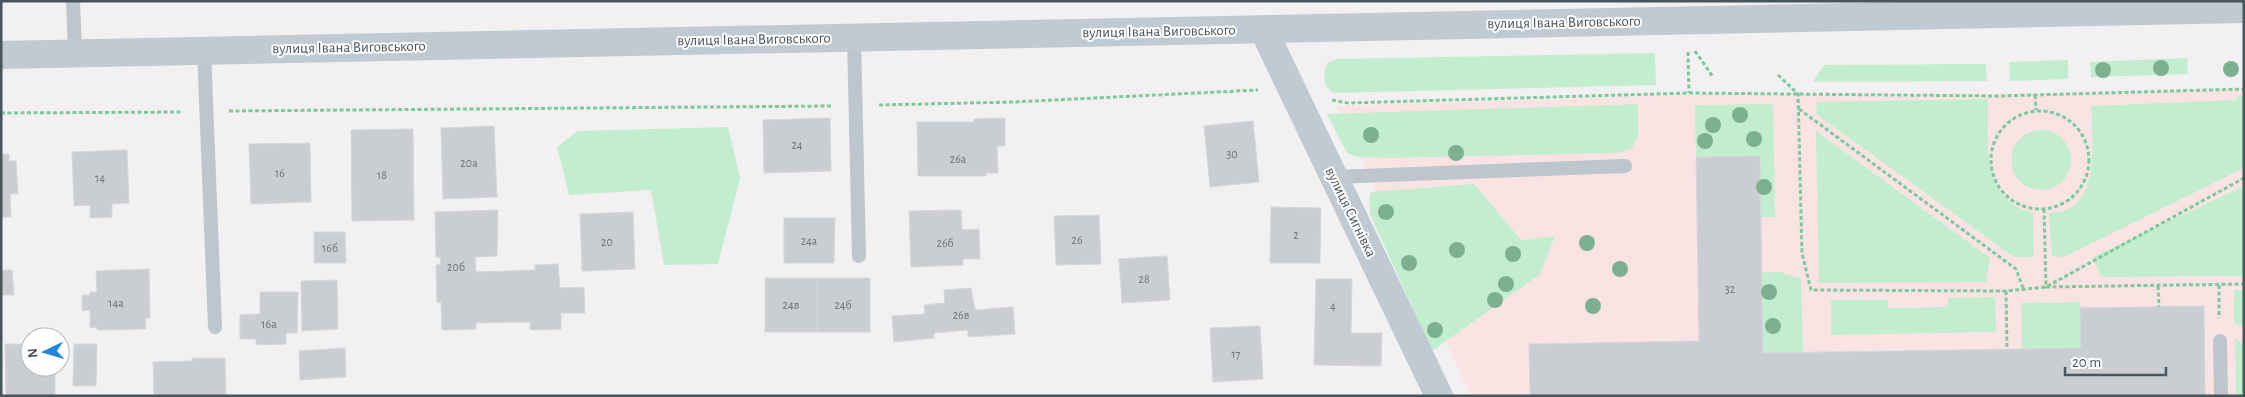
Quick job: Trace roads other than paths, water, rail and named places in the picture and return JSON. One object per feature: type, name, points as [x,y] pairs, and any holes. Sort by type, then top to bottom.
[{"type":"main road","name":"вулиця Івана Виговського","points":[[1,55],[1263,29],[1641,11],[2227,7]]},
{"type":"main road","name":"вулиця Сигнівка","points":[[1263,29],[1439,396]]},
{"type":"lane","points":[[73,1],[75,53]]},
{"type":"lane","points":[[854,37],[858,256]]},
{"type":"lane","points":[[204,50],[215,327]]},
{"type":"lane","points":[[1334,177],[1625,166]]},
{"type":"lane","points":[[2220,341],[2221,396]]}]
